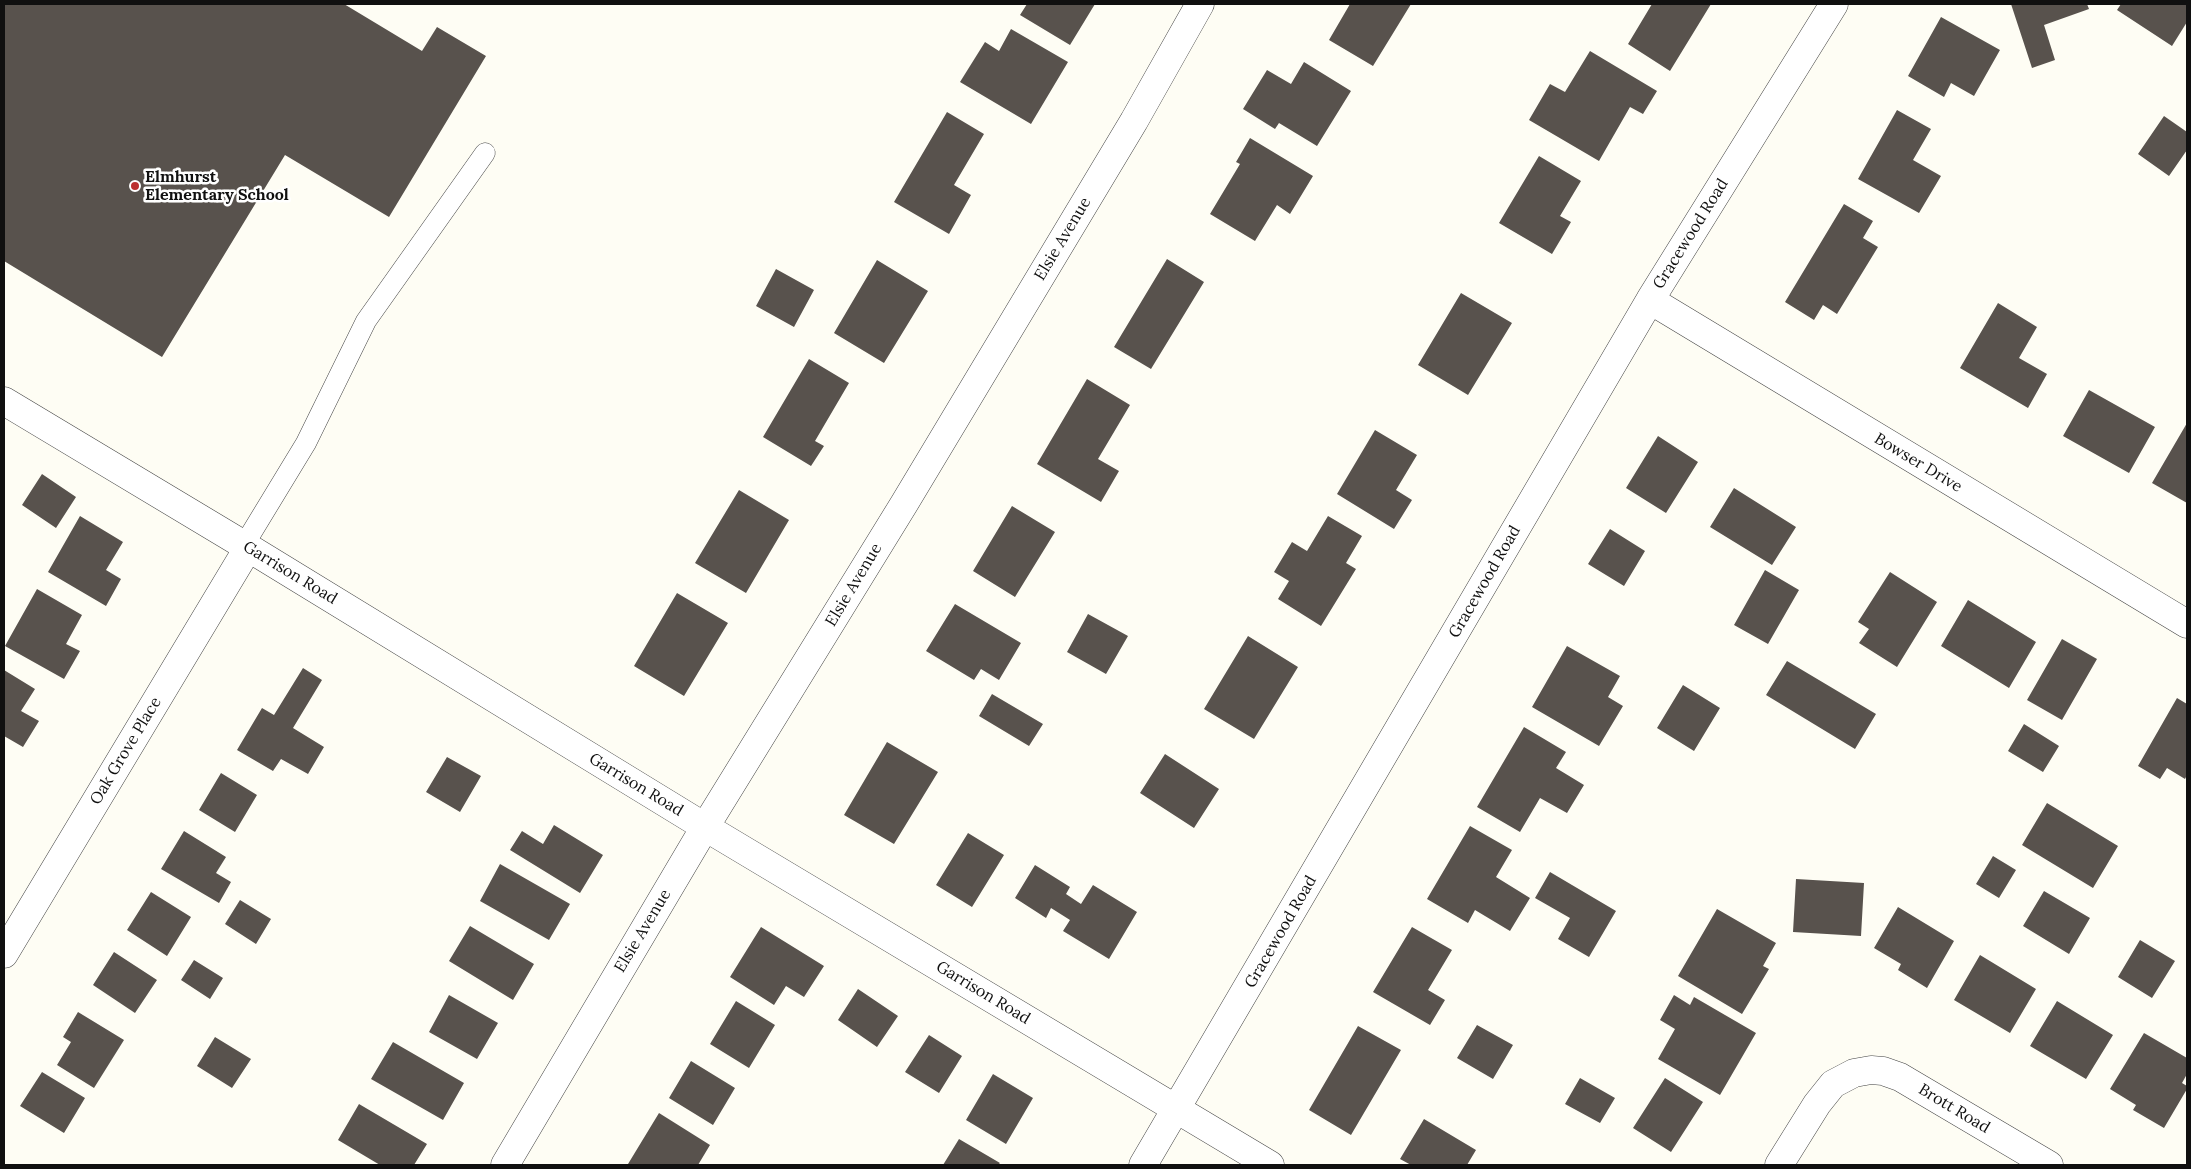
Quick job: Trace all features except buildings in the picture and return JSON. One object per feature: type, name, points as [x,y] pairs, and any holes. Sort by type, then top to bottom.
[{"type":"street","name":"Elsie Avenue","points":[[505,1165],[705,827],[904,504],[1134,121],[1200,4]]},
{"type":"street","name":"Gracewood Road","points":[[1143,1165],[1650,300],[1834,4]]},
{"type":"street","name":"Bowser Drive","points":[[1650,300],[2187,624]]},
{"type":"street","name":"Garrison Road","points":[[4,401],[246,546],[705,827],[1270,1165]]},
{"type":"street","name":"Oak Grove Place","points":[[4,954],[246,546]]},
{"type":"street","name":"Brott Road","points":[[1779,1165],[1817,1104],[1833,1084],[1854,1072],[1877,1070],[1900,1077],[2049,1165]]},
{"type":"lane","points":[[246,546],[306,443],[366,321],[485,153]]},
{"type":"place","name":"Elmhurst Elementary School","points":[[135,186]]}]
